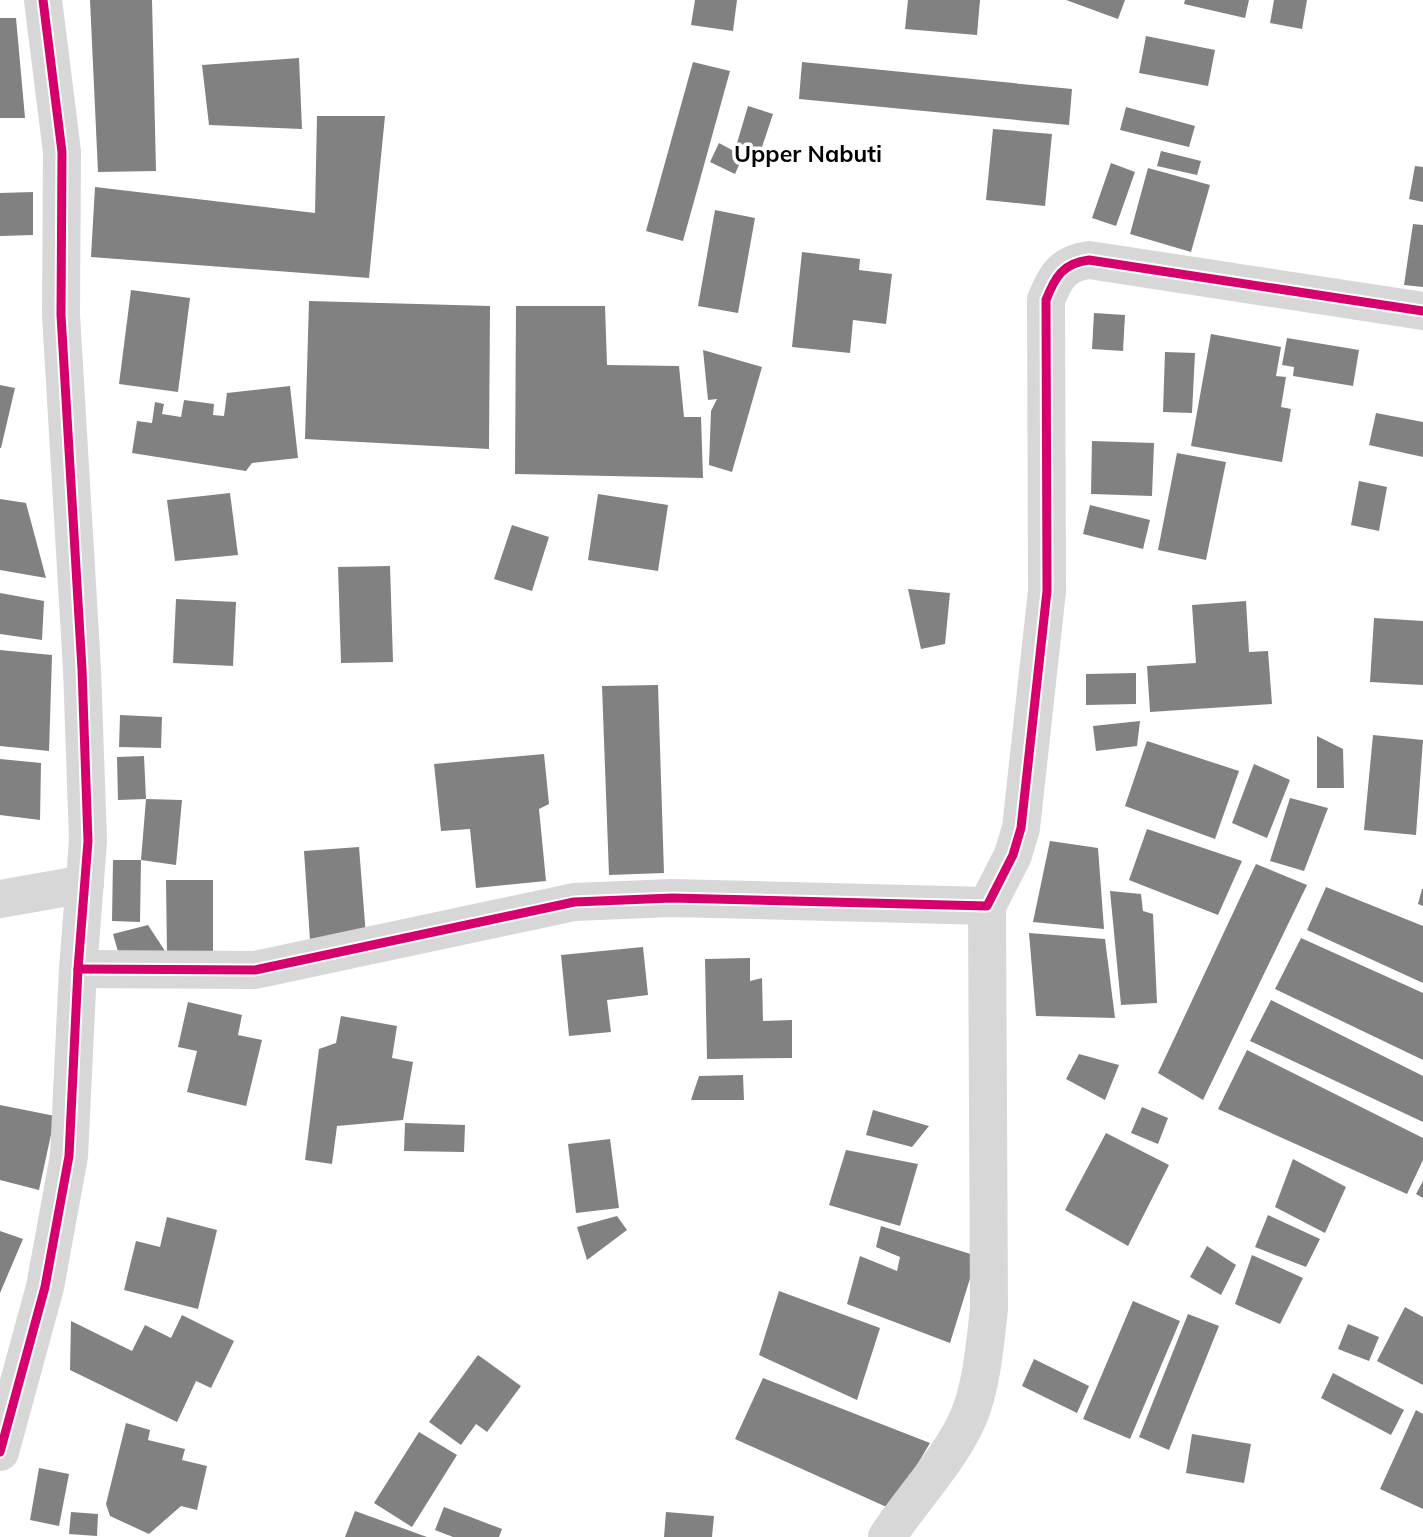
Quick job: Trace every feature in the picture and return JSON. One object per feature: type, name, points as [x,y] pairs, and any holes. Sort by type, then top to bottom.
[{"type":"street","points":[[0,1452],[45,1287],[69,1156],[78,970],[88,841],[82,669],[61,315],[62,152],[43,0]]},
{"type":"street","points":[[887,1537],[925,1487],[969,1416],[983,1356],[989,1309],[986,906],[1013,855],[1021,828],[1047,591],[1046,300],[1055,278],[1072,262],[1088,260],[1423,311]]},
{"type":"street","points":[[0,899],[85,884]]},
{"type":"street","points":[[78,970],[255,970],[574,902],[672,898],[986,906]]},
{"type":"building","points":[[90,0],[152,0],[156,171],[98,172]]},
{"type":"building","points":[[695,0],[737,0],[733,31],[691,25]]},
{"type":"building","points":[[908,0],[980,0],[977,35],[905,29]]},
{"type":"building","points":[[1066,0],[1125,0],[1118,19]]},
{"type":"building","points":[[1185,0],[1249,0],[1245,18],[1184,4]]},
{"type":"building","points":[[1274,0],[1307,0],[1302,29],[1270,23]]},
{"type":"building","points":[[0,18],[16,18],[25,118],[0,118]]},
{"type":"building","points":[[1146,36],[1215,50],[1208,86],[1139,73]]},
{"type":"building","points":[[299,58],[302,129],[209,125],[202,65]]},
{"type":"building","points":[[693,62],[730,71],[683,241],[646,231]]},
{"type":"building","points":[[802,62],[1072,89],[1069,125],[799,99]]},
{"type":"building","points":[[748,106],[773,114],[761,150],[737,143]]},
{"type":"building","points":[[1126,107],[1195,126],[1189,147],[1120,130]]},
{"type":"building","points":[[317,116],[385,116],[369,278],[91,257],[95,187],[315,213]]},
{"type":"building","points":[[993,129],[1052,134],[1045,206],[986,200]]},
{"type":"building","points":[[719,143],[743,156],[735,174],[710,162]]},
{"type":"building","points":[[1161,151],[1201,161],[1197,175],[1157,166]]},
{"type":"building","points":[[1111,163],[1135,172],[1116,226],[1092,218]]},
{"type":"building","points":[[1415,166],[1423,167],[1423,202],[1409,199]]},
{"type":"building","points":[[1148,168],[1210,185],[1191,252],[1130,234]]},
{"type":"building","points":[[33,192],[33,235],[0,236],[0,193]]},
{"type":"building","points":[[715,210],[755,218],[738,313],[698,306]]},
{"type":"building","points":[[1413,224],[1423,225],[1423,287],[1404,285]]},
{"type":"building","points":[[802,252],[860,259],[859,270],[892,274],[886,324],[853,320],[850,353],[792,347]]},
{"type":"building","points":[[131,290],[190,298],[178,392],[119,384]]},
{"type":"building","points":[[309,301],[490,306],[489,449],[305,439]]},
{"type":"building","points":[[516,306],[605,306],[607,365],[679,366],[684,417],[701,417],[703,478],[515,474]]},
{"type":"building","points":[[1094,313],[1125,315],[1123,351],[1092,349]]},
{"type":"building","points":[[1211,334],[1281,347],[1276,376],[1286,377],[1281,407],[1291,409],[1282,462],[1191,446]]},
{"type":"building","points":[[1287,338],[1359,350],[1353,386],[1293,376],[1294,367],[1282,365]]},
{"type":"building","points":[[703,350],[762,367],[732,472],[709,465],[711,411],[717,399],[708,400]]},
{"type":"building","points":[[1165,352],[1195,353],[1192,413],[1163,412]]},
{"type":"building","points":[[0,385],[15,388],[1,448],[0,448]]},
{"type":"building","points":[[290,386],[298,458],[252,463],[246,471],[132,453],[137,421],[152,423],[155,402],[164,404],[162,414],[181,417],[184,400],[214,404],[213,415],[224,416],[227,393]]},
{"type":"building","points":[[1376,413],[1423,422],[1423,457],[1369,445]]},
{"type":"building","points":[[1092,441],[1154,443],[1152,496],[1091,494]]},
{"type":"building","points":[[1177,453],[1226,462],[1206,560],[1158,550]]},
{"type":"building","points":[[1359,481],[1387,487],[1379,531],[1351,525]]},
{"type":"building","points":[[230,493],[238,555],[175,561],[167,500]]},
{"type":"building","points":[[598,494],[668,505],[658,571],[588,560]]},
{"type":"building","points":[[0,499],[26,503],[46,578],[0,570]]},
{"type":"building","points":[[1090,505],[1150,520],[1143,549],[1083,534]]},
{"type":"building","points":[[512,525],[549,537],[532,591],[494,579]]},
{"type":"building","points":[[390,566],[393,662],[341,663],[338,567]]},
{"type":"building","points":[[908,589],[950,593],[945,644],[921,649]]},
{"type":"building","points":[[0,593],[44,601],[42,640],[0,634]]},
{"type":"building","points":[[176,599],[236,602],[233,666],[173,663]]},
{"type":"building","points":[[1246,601],[1249,652],[1268,651],[1272,704],[1150,712],[1147,666],[1196,663],[1192,605]]},
{"type":"building","points":[[1374,618],[1423,621],[1423,685],[1370,682]]},
{"type":"building","points":[[0,650],[52,655],[49,751],[0,746]]},
{"type":"building","points":[[1136,673],[1136,704],[1086,705],[1086,674]]},
{"type":"building","points":[[658,685],[664,873],[609,875],[602,686]]},
{"type":"building","points":[[120,715],[162,717],[161,748],[119,747]]},
{"type":"building","points":[[1140,721],[1137,746],[1096,751],[1093,726]]},
{"type":"building","points":[[1373,735],[1423,740],[1416,835],[1364,830]]},
{"type":"building","points":[[1317,736],[1343,749],[1344,788],[1317,788]]},
{"type":"building","points":[[1147,741],[1239,771],[1215,839],[1125,806]]},
{"type":"building","points":[[544,754],[549,804],[539,809],[546,881],[476,888],[470,829],[441,831],[434,764]]},
{"type":"building","points":[[144,756],[146,799],[118,800],[117,757]]},
{"type":"building","points":[[0,759],[41,763],[40,820],[0,815]]},
{"type":"building","points":[[1254,764],[1290,780],[1267,838],[1232,823]]},
{"type":"building","points":[[1290,798],[1328,808],[1304,871],[1270,861]]},
{"type":"building","points":[[146,799],[182,800],[176,865],[141,860]]},
{"type":"building","points":[[1147,829],[1242,861],[1218,915],[1129,880]]},
{"type":"building","points":[[1050,841],[1098,848],[1104,929],[1033,922]]},
{"type":"building","points":[[359,847],[366,936],[310,940],[304,851]]},
{"type":"building","points":[[113,860],[141,860],[140,922],[112,921]]},
{"type":"building","points":[[1256,864],[1307,885],[1203,1100],[1158,1073]]},
{"type":"building","points":[[166,880],[213,880],[213,955],[167,954]]},
{"type":"building","points":[[1326,887],[1423,926],[1423,983],[1307,930]]},
{"type":"building","points":[[1423,889],[1423,906],[1418,904]]},
{"type":"building","points":[[1110,891],[1141,894],[1143,911],[1153,914],[1157,1003],[1121,1005]]},
{"type":"building","points":[[148,925],[167,954],[122,966],[113,934]]},
{"type":"building","points":[[1029,933],[1105,939],[1115,1018],[1036,1016]]},
{"type":"building","points":[[1301,938],[1423,993],[1423,1060],[1275,989]]},
{"type":"building","points":[[643,947],[648,995],[607,1000],[611,1032],[569,1036],[561,955]]},
{"type":"building","points":[[750,958],[750,981],[762,978],[763,1021],[792,1020],[792,1058],[707,1059],[705,959]]},
{"type":"building","points":[[1271,1000],[1423,1076],[1423,1122],[1250,1041]]},
{"type":"building","points":[[188,1002],[242,1015],[238,1035],[262,1040],[246,1106],[187,1092],[197,1051],[178,1047]]},
{"type":"building","points":[[341,1016],[397,1026],[392,1058],[413,1062],[403,1120],[337,1126],[332,1164],[305,1160],[319,1049],[336,1043]]},
{"type":"building","points":[[1247,1050],[1423,1138],[1423,1160],[1407,1194],[1218,1109]]},
{"type":"building","points":[[1079,1054],[1119,1065],[1105,1100],[1066,1079]]},
{"type":"building","points":[[743,1075],[744,1100],[691,1100],[699,1076]]},
{"type":"building","points":[[0,1105],[55,1116],[39,1190],[0,1180]]},
{"type":"building","points":[[1142,1107],[1168,1118],[1158,1144],[1131,1133]]},
{"type":"building","points":[[873,1110],[929,1126],[912,1147],[866,1135]]},
{"type":"building","points":[[405,1123],[465,1125],[464,1152],[404,1151]]},
{"type":"building","points":[[1106,1133],[1169,1165],[1128,1246],[1065,1210]]},
{"type":"building","points":[[610,1139],[619,1208],[576,1213],[568,1144]]},
{"type":"building","points":[[846,1150],[918,1164],[900,1226],[829,1205]]},
{"type":"building","points":[[1293,1159],[1346,1187],[1325,1233],[1275,1207]]},
{"type":"building","points":[[1423,1181],[1423,1198],[1416,1194]]},
{"type":"building","points":[[1268,1215],[1320,1239],[1306,1267],[1255,1247]]},
{"type":"building","points":[[617,1216],[627,1230],[587,1260],[577,1227]]},
{"type":"building","points":[[167,1217],[217,1230],[198,1309],[124,1290],[136,1241],[160,1247]]},
{"type":"building","points":[[881,1226],[977,1256],[950,1343],[847,1304],[860,1256],[897,1271],[900,1257],[876,1247]]},
{"type":"building","points":[[0,1231],[23,1239],[0,1293]]},
{"type":"building","points":[[1207,1246],[1236,1265],[1221,1295],[1190,1277]]},
{"type":"building","points":[[1252,1255],[1303,1278],[1280,1324],[1235,1304]]},
{"type":"building","points":[[779,1291],[880,1328],[857,1400],[759,1355]]},
{"type":"building","points":[[1133,1301],[1180,1321],[1130,1439],[1083,1419]]},
{"type":"building","points":[[1405,1307],[1423,1317],[1423,1385],[1377,1361]]},
{"type":"building","points":[[1188,1314],[1219,1326],[1169,1450],[1139,1437]]},
{"type":"building","points":[[182,1315],[234,1341],[211,1388],[196,1381],[177,1422],[70,1370],[71,1321],[132,1351],[145,1325],[171,1338]]},
{"type":"building","points":[[1348,1324],[1379,1337],[1369,1361],[1338,1349]]},
{"type":"building","points":[[478,1355],[521,1386],[487,1432],[476,1424],[461,1445],[429,1422]]},
{"type":"building","points":[[1034,1359],[1089,1386],[1077,1413],[1022,1386]]},
{"type":"building","points":[[1333,1373],[1404,1410],[1391,1435],[1321,1398]]},
{"type":"building","points":[[763,1378],[930,1443],[891,1509],[735,1439]]},
{"type":"building","points":[[1416,1410],[1423,1414],[1423,1509],[1380,1489]]},
{"type":"building","points":[[126,1423],[150,1430],[148,1440],[185,1449],[182,1460],[207,1466],[197,1510],[181,1506],[149,1534],[110,1516],[106,1504]]},
{"type":"building","points":[[419,1432],[457,1455],[412,1527],[374,1503]]},
{"type":"building","points":[[1192,1434],[1251,1444],[1244,1483],[1186,1473]]},
{"type":"building","points":[[39,1468],[69,1474],[59,1526],[30,1520]]},
{"type":"building","points":[[444,1507],[502,1529],[499,1537],[453,1537],[435,1530]]},
{"type":"building","points":[[355,1511],[427,1537],[345,1537]]},
{"type":"building","points":[[71,1512],[98,1514],[97,1536],[69,1534]]},
{"type":"building","points":[[666,1512],[714,1516],[712,1537],[664,1537]]},
{"type":"cycle path","points":[[0,1452],[45,1287],[69,1156],[78,969],[88,841],[82,669],[61,315],[62,152],[43,0]]},
{"type":"cycle path","points":[[78,969],[255,970],[574,902],[672,898],[987,906],[1013,855],[1021,828],[1047,591],[1046,300],[1061,272],[1073,264],[1089,260],[1423,311]]},
{"type":"district","name":"Upper Nabuti","points":[[808,153]]}]
